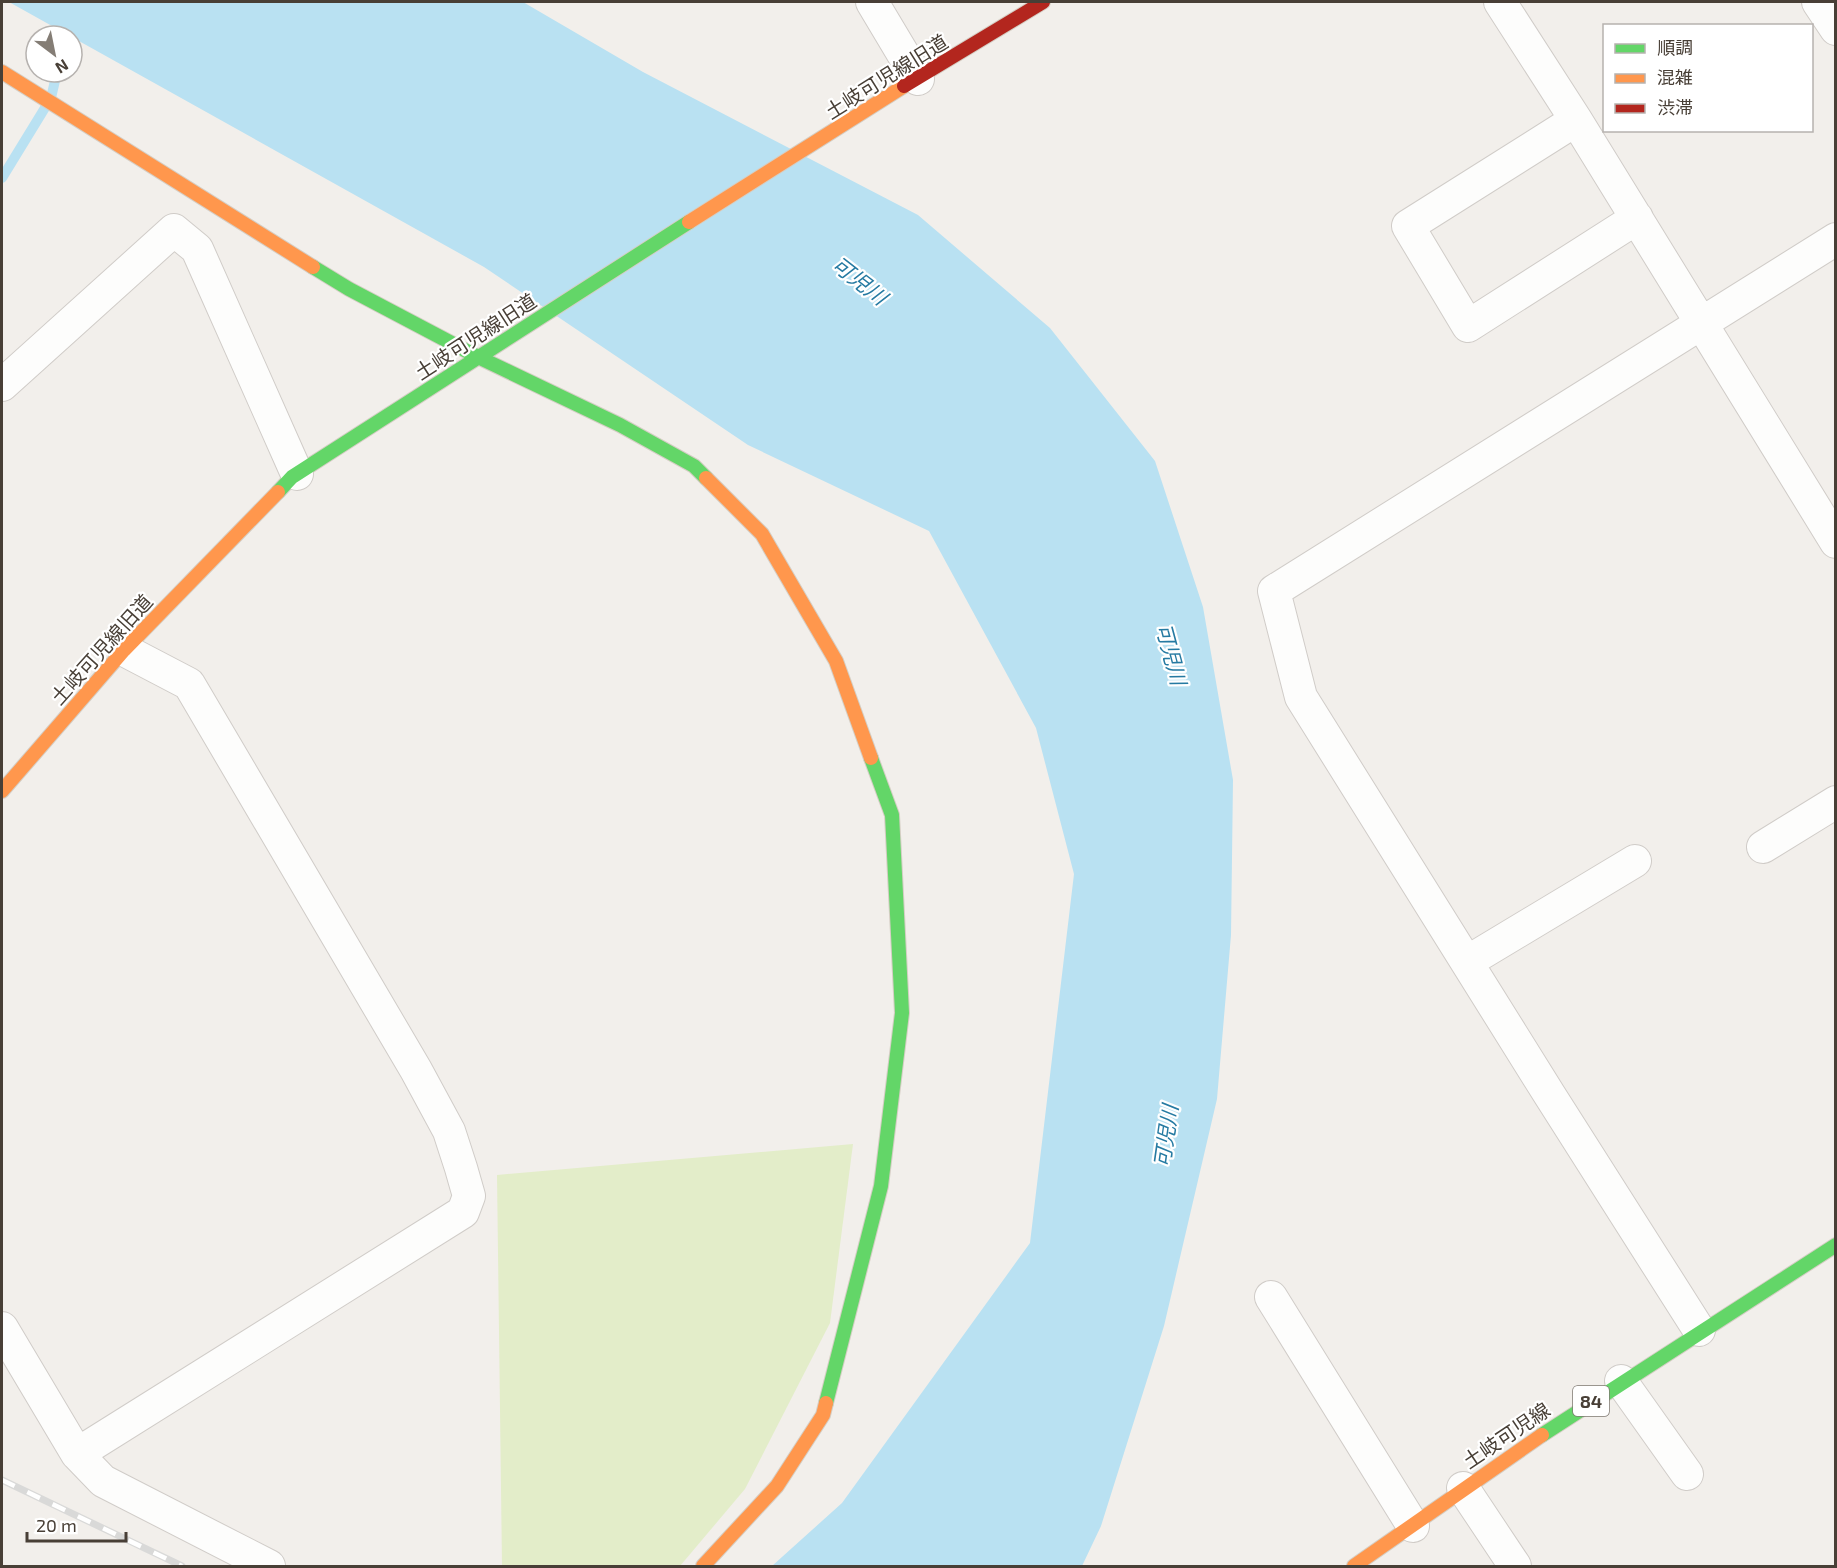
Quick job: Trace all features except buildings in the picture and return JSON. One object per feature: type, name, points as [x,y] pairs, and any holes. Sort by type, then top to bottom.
[{"type":"street","points":[[872,2],[918,79]]},
{"type":"street","name":"土岐可児線旧道","points":[[2,791],[124,650],[297,474],[890,95],[1042,2]]},
{"type":"street","points":[[1500,2],[1637,218],[1836,542]]},
{"type":"street","points":[[1818,2],[1836,29]]},
{"type":"street","points":[[2,72],[349,289],[477,357],[620,425],[694,466],[762,534],[836,661],[892,816],[902,1012],[881,1186],[823,1415],[777,1486],[703,1566]]},
{"type":"street","points":[[1576,120],[1408,226],[1468,326],[1637,218]]},
{"type":"street","points":[[2,385],[174,230],[197,249],[297,474]]},
{"type":"street","points":[[1700,1330],[1302,697],[1274,591],[1836,238]]},
{"type":"street","points":[[78,1454],[463,1212],[469,1196],[449,1131],[427,1090],[189,684],[124,650]]},
{"type":"street","points":[[1763,847],[1836,802]]},
{"type":"street","points":[[1467,962],[1635,861]]},
{"type":"street","name":"土岐可児線","points":[[1354,1566],[1621,1381],[1836,1245]]},
{"type":"street","points":[[1271,1297],[1413,1526]]},
{"type":"street","points":[[2,1328],[78,1454],[103,1481],[269,1566]]},
{"type":"street","points":[[1621,1381],[1687,1474]]},
{"type":"street","points":[[1464,1488],[1515,1566]]},
{"type":"green space","points":[[853,1144],[830,1323],[745,1489],[680,1566],[502,1566],[497,1175]]},
{"type":"water","name":"可児川","points":[[9,2],[523,2],[643,72],[918,215],[1050,328],[1155,461],[1203,607],[1233,780],[1231,935],[1217,1099],[1164,1326],[1101,1526],[1082,1566],[772,1566],[842,1503],[1030,1243],[1074,874],[1036,728],[929,531],[748,445],[484,267],[84,44],[84,24],[48,24]]},
{"type":"waterway","points":[[2,178],[51,98],[54,84]]},
{"type":"railway","points":[[2,1480],[182,1566]]},
{"type":"traffic: fast","points":[[278,492],[292,477],[689,222]]},
{"type":"traffic: fast","points":[[313,267],[349,289],[478,357],[620,425],[694,466],[706,478]]},
{"type":"traffic: fast","points":[[826,1403],[881,1186],[902,1013],[892,815],[871,758]]},
{"type":"traffic: fast","points":[[1542,1435],[1836,1245]]},
{"type":"traffic: slow","points":[[2,72],[313,267]]},
{"type":"traffic: slow","points":[[689,222],[904,86]]},
{"type":"traffic: slow","points":[[706,478],[762,534],[836,661],[871,758]]},
{"type":"traffic: slow","points":[[2,791],[124,650],[278,492]]},
{"type":"traffic: slow","points":[[703,1566],[777,1486],[823,1415],[826,1403]]},
{"type":"traffic: slow","points":[[1354,1566],[1542,1435]]},
{"type":"traffic: jam","points":[[904,86],[1043,2]]}]
